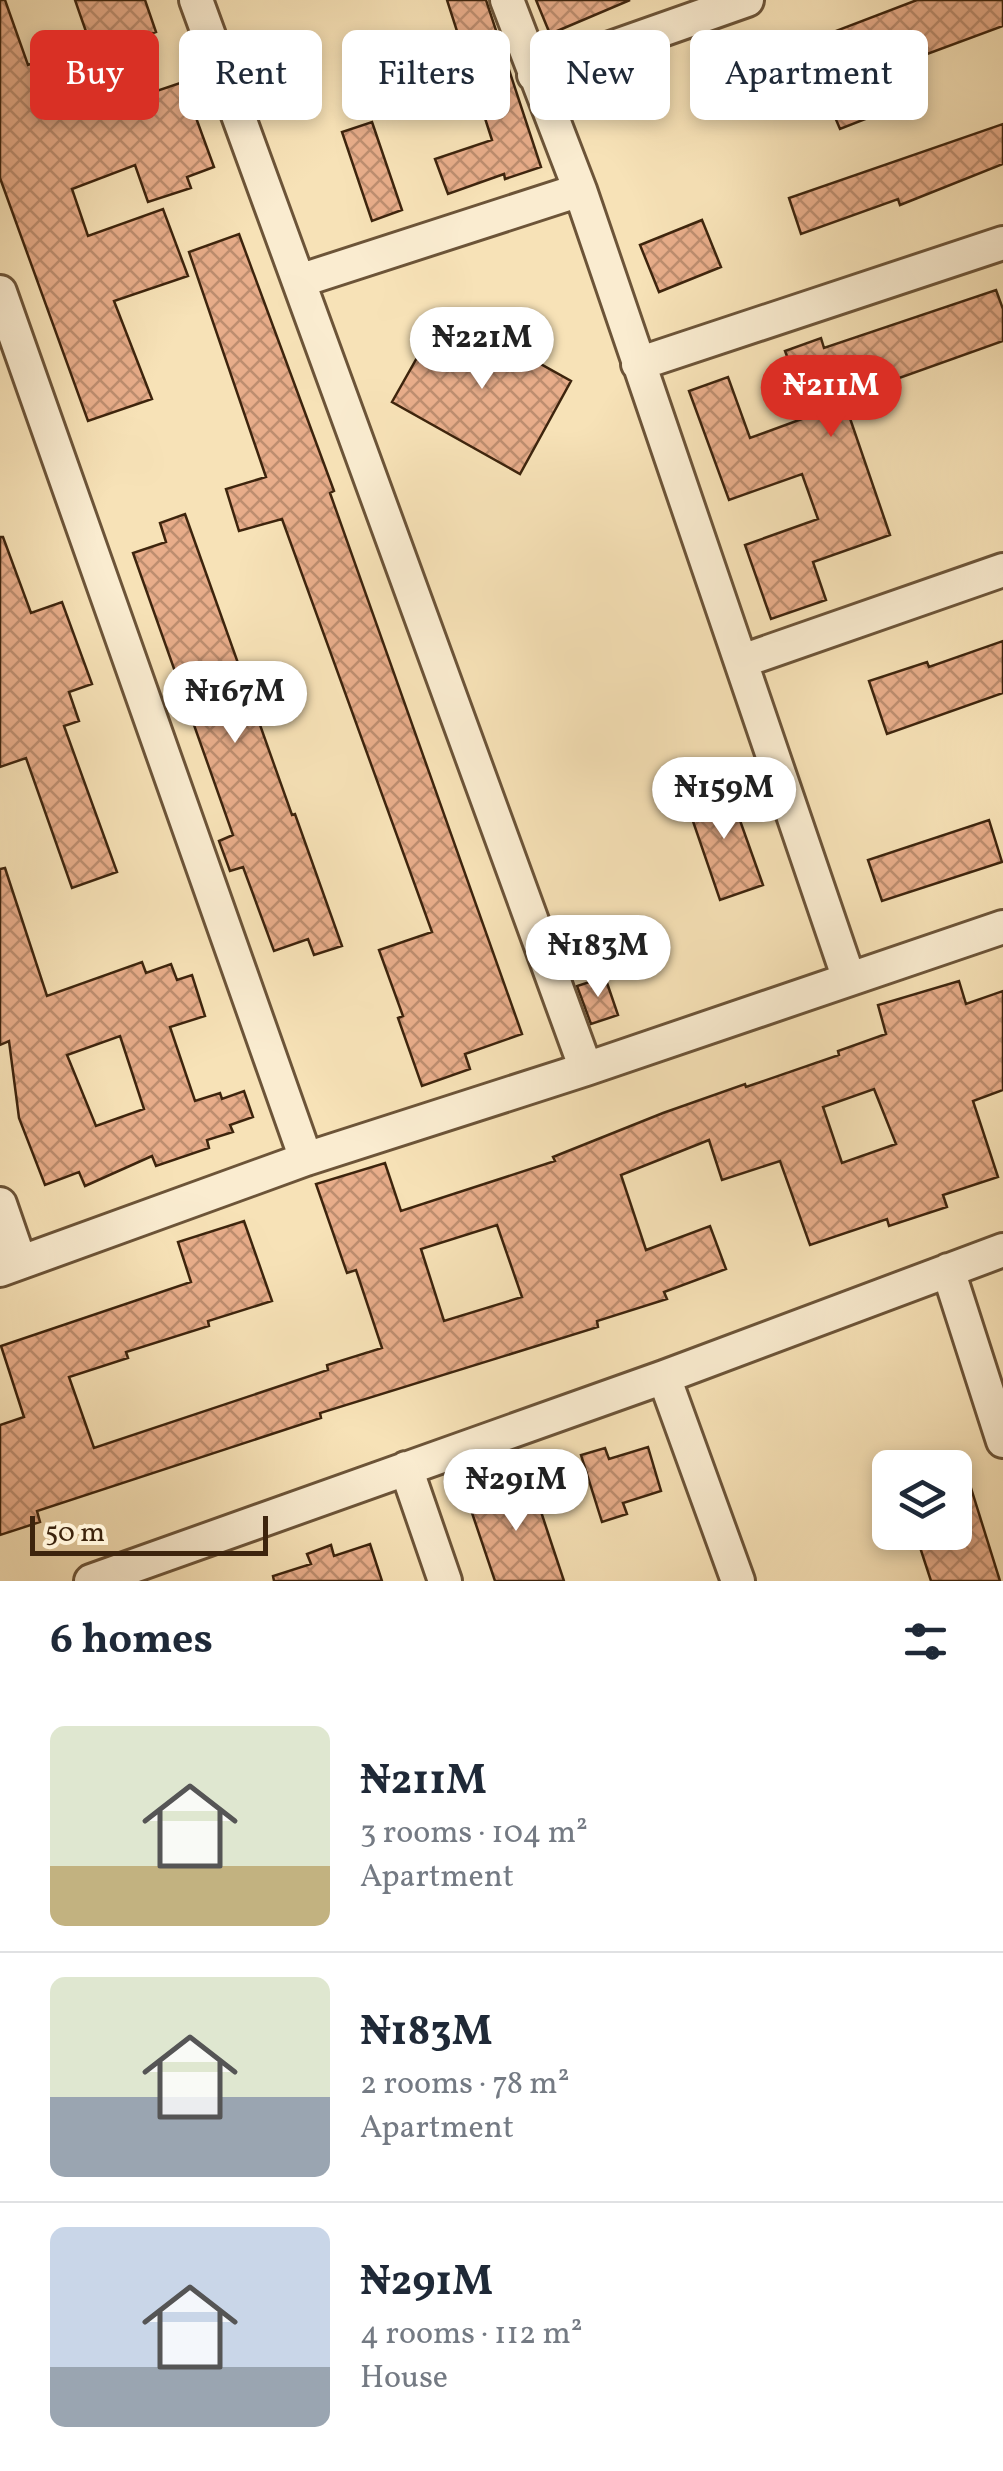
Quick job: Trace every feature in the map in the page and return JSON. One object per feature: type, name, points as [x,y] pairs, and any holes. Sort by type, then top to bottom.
[{"type":"street","points":[[196,0],[586,1069]]},
{"type":"street","points":[[507,0],[530,65]]},
{"type":"street","points":[[662,30],[746,0]]},
{"type":"street","points":[[552,120],[580,190],[850,979]]},
{"type":"street","points":[[298,281],[580,190]]},
{"type":"street","points":[[638,364],[1003,244]]},
{"type":"street","points":[[0,292],[306,1159]]},
{"type":"street","points":[[742,661],[1003,570]]},
{"type":"street","points":[[0,1204],[10,1266],[306,1159],[586,1069],[1003,927]]},
{"type":"street","points":[[91,1581],[126,1575],[406,1468],[1003,1250]]},
{"type":"street","points":[[948,1270],[1003,1441]]},
{"type":"street","points":[[664,1376],[738,1581]]},
{"type":"street","points":[[406,1468],[444,1581]]},
{"type":"building","points":[[0,0],[5,0],[30,64],[30,120],[159,120],[159,90],[179,83],[179,120],[197,120],[214,167],[187,177],[191,188],[148,202],[135,165],[72,189],[88,236],[163,209],[188,276],[114,301],[152,399],[88,421],[0,178]]},
{"type":"building","points":[[75,0],[145,0],[155,30],[85,30]]},
{"type":"building","points":[[447,0],[486,0],[496,30],[457,30]]},
{"type":"building","points":[[536,0],[630,0],[559,30],[548,30]]},
{"type":"building","points":[[917,0],[1003,0],[1003,26],[928,54],[928,30],[838,30]]},
{"type":"building","points":[[510,73],[541,167],[505,179],[504,174],[448,194],[435,159],[492,140],[486,120],[510,120]]},
{"type":"building","points":[[836,120],[863,120],[840,129]]},
{"type":"building","points":[[372,122],[402,210],[372,221],[342,132]]},
{"type":"building","points":[[1003,124],[1003,164],[900,205],[898,199],[801,234],[789,198]]},
{"type":"building","points":[[702,220],[721,267],[659,292],[640,245]]},
{"type":"building","points":[[239,234],[334,491],[330,493],[522,1034],[465,1054],[470,1069],[422,1086],[379,950],[432,932],[282,519],[239,531],[226,489],[266,477],[189,252]]},
{"type":"building","points":[[996,290],[1003,309],[1003,341],[843,398],[890,535],[813,562],[826,600],[771,619],[745,545],[818,519],[802,474],[729,500],[689,391],[728,377],[750,438],[810,416],[785,351],[821,338],[824,348]]},
{"type":"building","points":[[444,310],[571,381],[520,474],[392,402]]},
{"type":"building","points":[[185,514],[342,946],[314,955],[308,939],[274,951],[243,867],[230,871],[219,841],[233,835],[133,553],[166,542],[160,523]]},
{"type":"building","points":[[0,537],[31,613],[62,602],[92,684],[69,692],[79,721],[64,726],[117,872],[72,888],[26,758],[0,767]]},
{"type":"building","points":[[1003,641],[1003,693],[887,734],[869,681],[927,662],[929,667]]},
{"type":"building","points":[[727,784],[763,885],[720,900],[685,798]]},
{"type":"building","points":[[989,820],[1002,862],[882,901],[868,860]]},
{"type":"building","points":[[5,868],[47,996],[142,962],[146,973],[171,964],[177,980],[192,975],[205,1016],[170,1027],[195,1101],[220,1093],[222,1099],[244,1091],[253,1117],[230,1125],[233,1132],[207,1140],[209,1148],[156,1166],[152,1156],[85,1186],[79,1172],[45,1185],[19,1118],[9,1041],[0,1045],[0,869]],"holes":[[[120,1036],[144,1109],[96,1126],[67,1055]]]},
{"type":"building","points":[[605,977],[618,1015],[591,1024],[577,986]]},
{"type":"building","points":[[959,981],[966,1004],[1003,991],[1003,1090],[973,1101],[998,1177],[943,1195],[947,1207],[889,1226],[887,1219],[810,1245],[780,1161],[722,1180],[709,1140],[621,1175],[646,1250],[710,1226],[726,1269],[664,1292],[667,1299],[597,1321],[598,1327],[320,1413],[321,1418],[37,1511],[40,1522],[0,1535],[0,1425],[24,1417],[1,1346],[191,1282],[178,1242],[244,1221],[272,1301],[208,1321],[209,1326],[126,1352],[128,1358],[69,1377],[94,1448],[328,1370],[327,1365],[382,1348],[356,1270],[347,1273],[316,1184],[385,1163],[401,1211],[555,1161],[553,1157],[663,1113],[839,1055],[838,1051],[886,1034],[878,1005]],"holes":[[[874,1089],[896,1144],[842,1163],[823,1107]],[[497,1225],[522,1297],[444,1321],[421,1249]]]},
{"type":"building","points":[[648,1447],[661,1491],[623,1503],[627,1514],[602,1522],[581,1455],[605,1448],[609,1459]]},
{"type":"building","points":[[528,1472],[564,1581],[495,1581],[469,1504],[508,1490],[504,1480]]},
{"type":"building","points":[[972,1491],[1000,1581],[931,1581],[921,1550],[972,1550]]},
{"type":"building","points":[[370,1544],[382,1581],[274,1581],[273,1576],[311,1564],[307,1554],[331,1545],[334,1556]]}]
